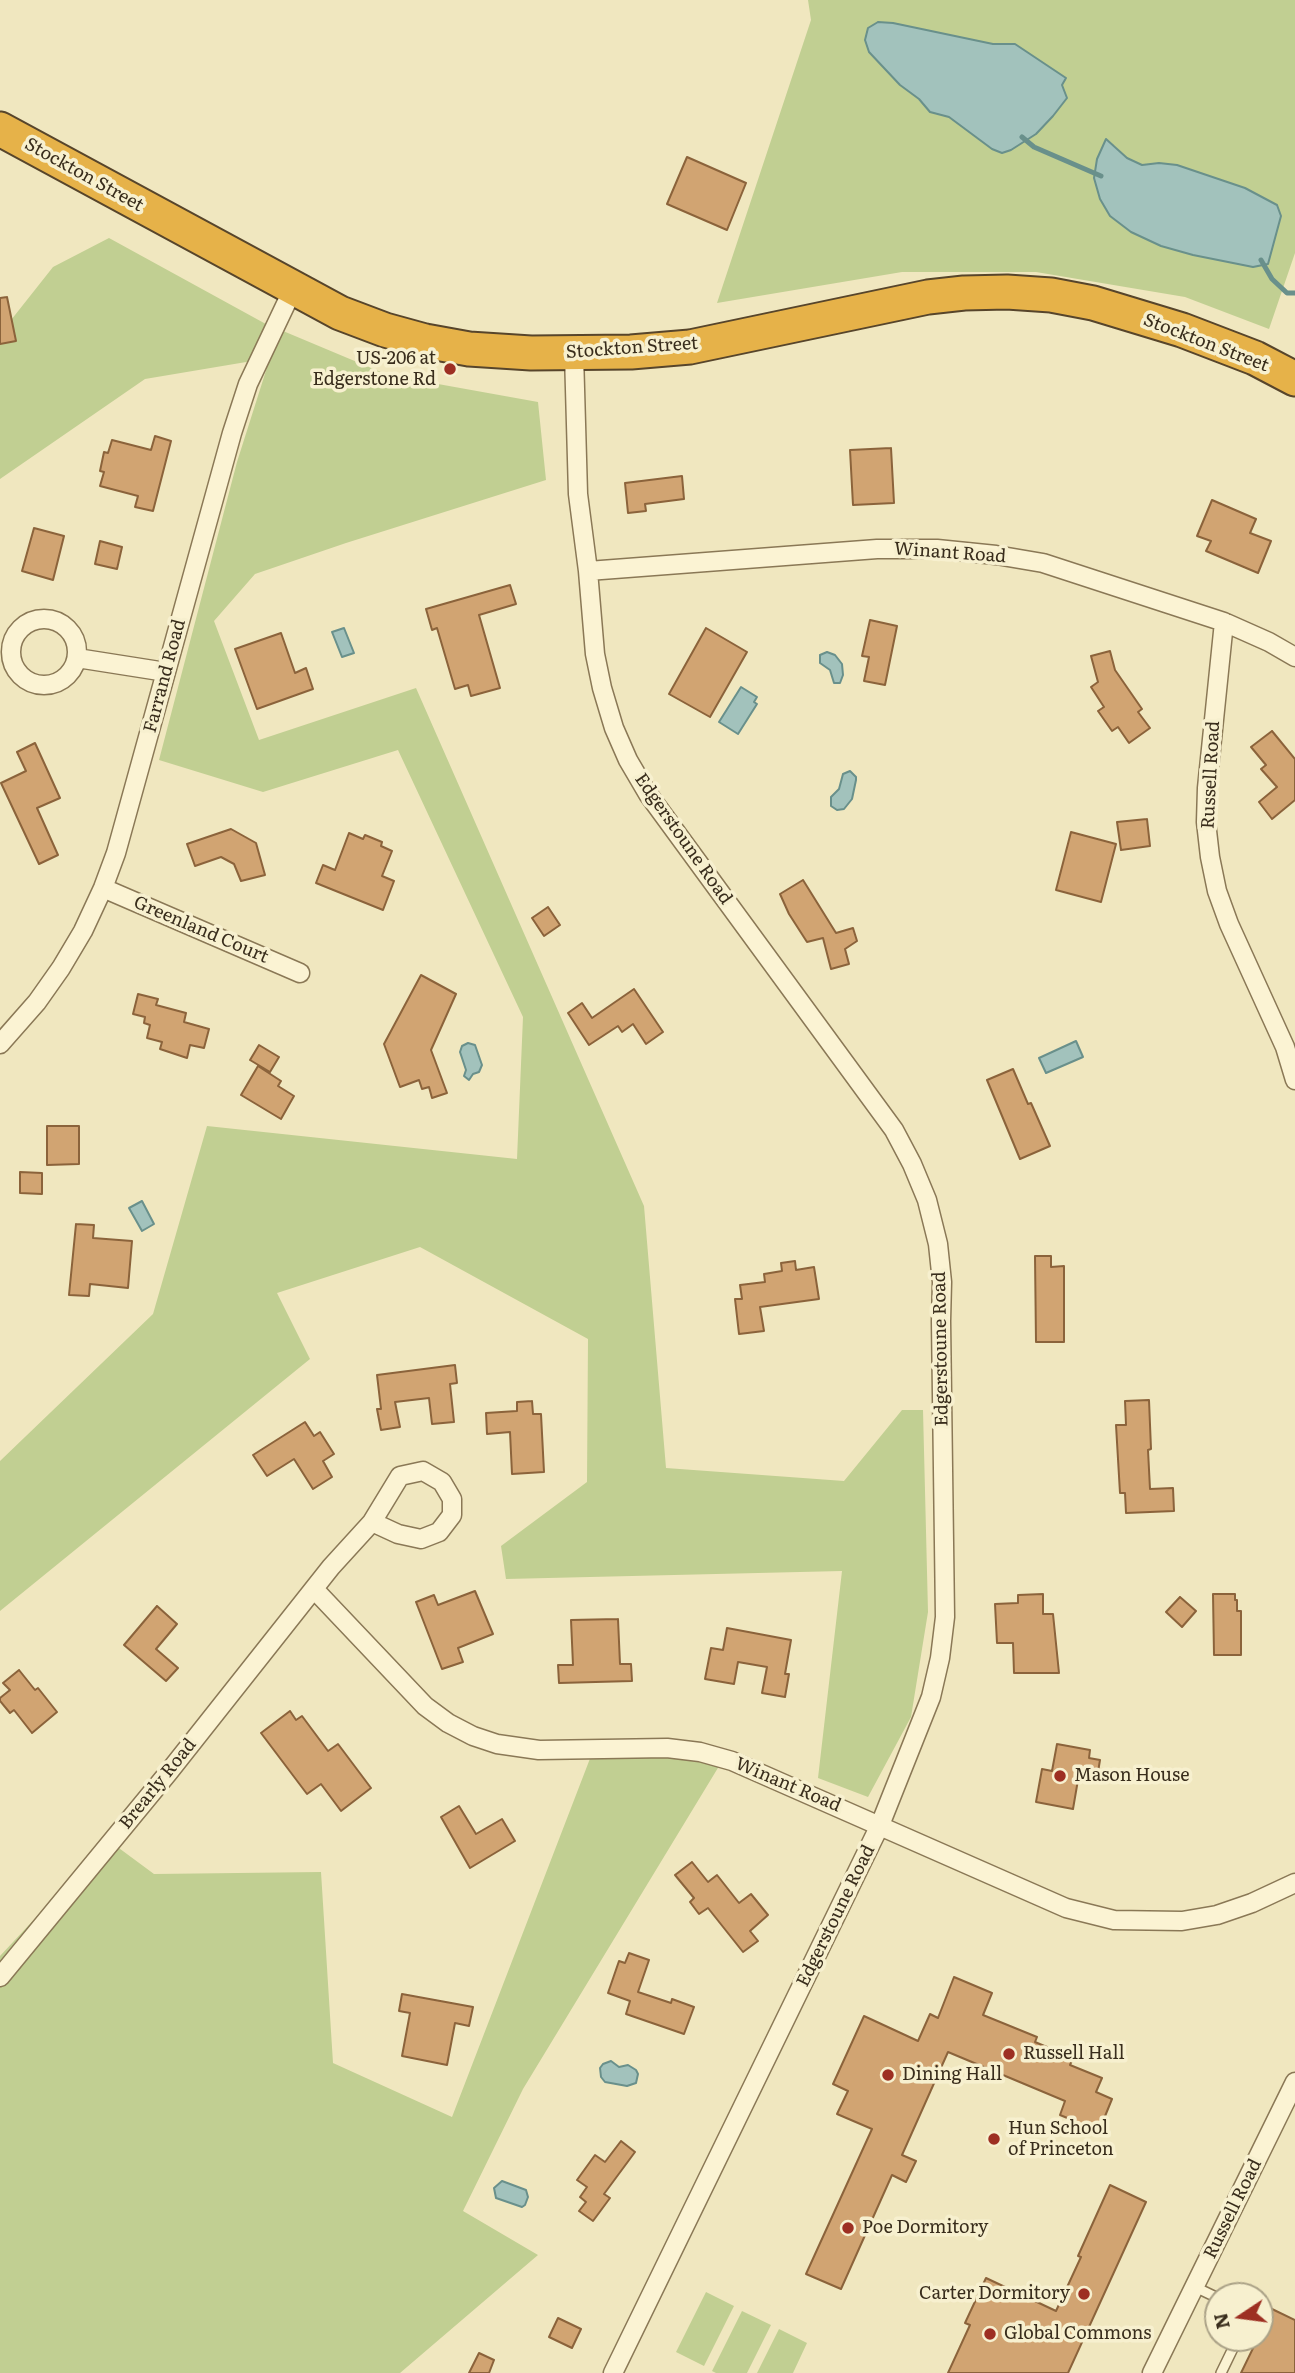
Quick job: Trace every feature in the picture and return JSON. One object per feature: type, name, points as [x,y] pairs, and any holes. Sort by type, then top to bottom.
[{"type":"highway","name":"Stockton Street","points":[[0,129],[340,313],[425,341],[470,349],[574,354],[631,352],[690,346],[928,297],[1007,292],[1051,295],[1093,303],[1182,330],[1255,358],[1295,378]]},
{"type":"street","name":"Farrand Road","points":[[0,1044],[37,1002],[61,968],[83,931],[103,888],[116,853],[232,433],[248,384],[293,289]]},
{"type":"street","name":"Edgerstoune Road","points":[[574,354],[578,494],[595,654],[614,727],[628,760],[648,794],[894,1130],[927,1200],[938,1244],[942,1283],[945,1617],[931,1697],[880,1825],[613,2373]]},
{"type":"street","name":"Winant Road","points":[[588,571],[877,549],[937,549],[996,555],[1043,563],[1224,622],[1295,657]]},
{"type":"street","name":"Russell Road","points":[[1224,622],[1208,788],[1206,822],[1210,857],[1228,924],[1285,1046],[1295,1080]]},
{"type":"street","points":[[77,658],[166,672]]},
{"type":"street","name":"Greenland Court","points":[[103,888],[300,972]]},
{"type":"street","points":[[423,1471],[442,1482],[452,1499],[452,1516],[439,1532],[421,1539],[398,1534],[372,1522],[400,1476],[423,1471]]},
{"type":"street","name":"Brearly Road","points":[[0,1977],[168,1773],[313,1589],[372,1522]]},
{"type":"street","name":"Winant Road","points":[[313,1589],[425,1706],[448,1723],[473,1736],[497,1744],[525,1749],[667,1748],[700,1752],[732,1761],[1066,1908],[1114,1920],[1182,1921],[1217,1914],[1252,1903],[1295,1883]]},
{"type":"street","name":"Russell Road","points":[[1152,2373],[1295,2082]]},
{"type":"lane","points":[[1195,2287],[1204,2291]]},
{"type":"lane","points":[[1221,2373],[1231,2352]]},
{"type":"green space","points":[[808,0],[1295,0],[1295,253],[1269,329],[1185,297],[1036,272],[902,272],[717,303],[811,20]],"holes":[[[865,40],[1015,44],[1067,98],[1036,134],[1011,150],[1002,152],[992,149],[949,117],[930,112],[869,52]],[[1114,145],[1127,158],[1142,165],[1177,165],[1245,188],[1131,232],[1110,216],[1100,199]]]},
{"type":"green space","points":[[109,238],[264,323],[388,375],[538,402],[546,480],[255,574],[214,621],[259,740],[416,688],[644,1206],[666,1468],[844,1481],[902,1410],[923,1410],[928,1612],[911,1717],[868,1797],[818,1778],[842,1571],[506,1579],[501,1546],[587,1482],[588,1339],[420,1247],[277,1293],[310,1359],[0,1611],[0,1461],[153,1314],[207,1126],[517,1159],[523,1017],[398,750],[263,792],[159,760],[237,462],[270,358],[145,379],[0,479],[0,334],[53,267]]},
{"type":"green space","points":[[596,1743],[727,1753],[523,2089],[463,2211],[538,2255],[400,2373],[0,2373],[0,1956],[108,1840],[154,1874],[321,1872],[333,2063],[452,2117]]},
{"type":"green space","points":[[706,2292],[734,2306],[704,2366],[676,2352]]},
{"type":"green space","points":[[742,2311],[771,2325],[747,2373],[716,2373],[712,2371]]},
{"type":"green space","points":[[779,2329],[807,2343],[793,2373],[757,2373]]},
{"type":"water","points":[[878,22],[993,44],[1015,44],[1066,78],[1062,85],[1067,98],[1036,134],[1011,150],[1002,153],[992,149],[949,117],[930,112],[869,52],[865,40],[868,28]]},
{"type":"water","points":[[1106,139],[1127,158],[1142,165],[1177,165],[1245,188],[1277,205],[1281,216],[1268,264],[1253,267],[1161,246],[1131,232],[1110,216],[1100,199],[1094,178],[1097,159]]},
{"type":"water","points":[[344,628],[354,653],[342,657],[332,632]]},
{"type":"water","points":[[827,652],[835,655],[842,664],[843,675],[840,683],[834,683],[830,670],[820,663],[820,655]]},
{"type":"water","points":[[741,687],[757,697],[754,702],[757,704],[738,734],[719,722]]},
{"type":"water","points":[[850,771],[856,777],[852,799],[844,809],[837,810],[831,806],[831,797],[839,789],[843,774]]},
{"type":"water","points":[[1076,1041],[1083,1057],[1046,1073],[1039,1058]]},
{"type":"water","points":[[468,1043],[475,1045],[482,1065],[479,1072],[473,1074],[469,1080],[464,1076],[466,1070],[460,1052],[462,1046]]},
{"type":"water","points":[[142,1201],[154,1224],[142,1231],[129,1208]]},
{"type":"water","points":[[611,2061],[619,2067],[628,2065],[636,2070],[636,2083],[627,2086],[605,2082],[600,2068]]},
{"type":"water","points":[[502,2181],[526,2190],[528,2197],[525,2205],[522,2207],[496,2198],[494,2188]]},
{"type":"building","points":[[687,157],[746,183],[727,230],[667,204]]},
{"type":"building","points":[[7,297],[16,341],[0,344],[0,298]]},
{"type":"building","points":[[155,436],[171,441],[153,511],[135,507],[138,496],[100,486],[104,472],[100,471],[104,452],[108,453],[112,440],[151,450]]},
{"type":"building","points":[[891,448],[894,503],[853,505],[850,450]]},
{"type":"building","points":[[682,476],[684,499],[645,504],[646,511],[628,513],[625,483]]},
{"type":"building","points":[[1212,500],[1256,519],[1250,533],[1271,541],[1258,573],[1206,551],[1211,541],[1197,536]]},
{"type":"building","points":[[34,528],[64,536],[53,580],[22,571]]},
{"type":"building","points":[[100,541],[122,547],[117,569],[95,564]]},
{"type":"building","points":[[510,585],[516,604],[479,615],[500,688],[471,696],[468,685],[455,689],[437,628],[432,630],[426,609]]},
{"type":"building","points":[[870,620],[897,626],[885,685],[864,681],[869,657],[862,656]]},
{"type":"building","points":[[706,628],[747,652],[710,717],[669,694]]},
{"type":"building","points":[[281,633],[295,673],[306,668],[313,689],[257,709],[235,649]]},
{"type":"building","points":[[1110,651],[1115,670],[1142,709],[1138,712],[1150,728],[1129,743],[1118,727],[1112,731],[1098,711],[1104,707],[1091,687],[1098,682],[1091,656]]},
{"type":"building","points":[[1272,731],[1295,759],[1295,800],[1272,819],[1259,802],[1277,787],[1261,769],[1266,765],[1251,747]]},
{"type":"building","points":[[35,743],[60,798],[37,808],[58,855],[39,864],[1,783],[26,771],[17,752]]},
{"type":"building","points":[[1147,819],[1150,846],[1121,850],[1117,822]]},
{"type":"building","points":[[231,829],[256,843],[265,875],[241,881],[234,864],[221,857],[195,866],[187,844]]},
{"type":"building","points":[[1071,832],[1116,844],[1101,902],[1056,890]]},
{"type":"building","points":[[349,833],[363,839],[365,835],[382,842],[381,846],[392,851],[382,876],[394,881],[383,910],[316,883],[323,865],[335,870]]},
{"type":"building","points":[[803,880],[836,933],[853,928],[857,941],[845,949],[849,964],[831,969],[823,938],[807,942],[789,914],[780,894]]},
{"type":"building","points":[[548,907],[560,925],[544,936],[532,918]]},
{"type":"building","points":[[421,975],[456,994],[431,1050],[447,1093],[432,1098],[429,1087],[422,1089],[419,1080],[400,1087],[384,1044]]},
{"type":"building","points":[[634,989],[663,1032],[646,1044],[633,1024],[622,1032],[618,1026],[589,1045],[568,1013],[582,1003],[592,1018]]},
{"type":"building","points":[[138,994],[158,999],[156,1005],[186,1013],[184,1022],[209,1029],[204,1048],[190,1045],[187,1058],[160,1049],[162,1042],[147,1038],[150,1025],[144,1023],[145,1017],[133,1014]]},
{"type":"building","points":[[259,1045],[279,1057],[270,1072],[250,1060]]},
{"type":"building","points":[[258,1066],[281,1081],[278,1086],[294,1096],[281,1119],[241,1095]]},
{"type":"building","points":[[1013,1069],[1050,1146],[1020,1159],[987,1080]]},
{"type":"building","points":[[47,1126],[79,1126],[79,1164],[47,1165]]},
{"type":"building","points":[[20,1172],[42,1173],[42,1194],[20,1193]]},
{"type":"building","points":[[76,1224],[94,1225],[93,1238],[132,1241],[128,1288],[90,1284],[89,1296],[69,1295]]},
{"type":"building","points":[[1035,1256],[1051,1256],[1051,1267],[1064,1266],[1064,1342],[1036,1342]]},
{"type":"building","points":[[795,1261],[796,1270],[814,1267],[819,1299],[760,1307],[764,1331],[739,1334],[735,1299],[742,1299],[740,1285],[765,1282],[764,1274],[782,1271],[781,1263]]},
{"type":"building","points":[[455,1365],[457,1383],[450,1384],[454,1422],[432,1424],[429,1398],[395,1402],[400,1427],[381,1430],[377,1409],[381,1409],[377,1375]]},
{"type":"building","points":[[1149,1400],[1150,1489],[1173,1488],[1174,1511],[1126,1513],[1125,1493],[1120,1493],[1116,1425],[1126,1425],[1125,1401]]},
{"type":"building","points":[[532,1401],[533,1414],[541,1414],[544,1472],[512,1474],[510,1432],[487,1434],[486,1413],[517,1411],[517,1402]]},
{"type":"building","points":[[305,1422],[314,1436],[320,1432],[334,1454],[323,1461],[332,1477],[313,1489],[294,1459],[267,1476],[253,1455]]},
{"type":"building","points":[[475,1591],[493,1634],[458,1648],[463,1662],[442,1669],[416,1602],[434,1595],[438,1605]]},
{"type":"building","points":[[1043,1594],[1043,1614],[1053,1614],[1059,1673],[1014,1673],[1013,1643],[997,1643],[995,1604],[1018,1603],[1018,1595]]},
{"type":"building","points":[[1213,1594],[1235,1594],[1237,1611],[1241,1611],[1241,1655],[1214,1655]]},
{"type":"building","points":[[1180,1597],[1196,1611],[1182,1627],[1166,1612]]},
{"type":"building","points":[[157,1606],[177,1624],[156,1649],[178,1668],[166,1681],[124,1645]]},
{"type":"building","points":[[618,1619],[620,1664],[631,1664],[632,1681],[559,1683],[558,1665],[573,1665],[571,1620]]},
{"type":"building","points":[[727,1628],[791,1640],[785,1674],[789,1674],[785,1697],[762,1693],[767,1667],[738,1662],[734,1684],[705,1679],[711,1648],[723,1650]]},
{"type":"building","points":[[19,1670],[57,1712],[32,1733],[14,1710],[10,1713],[0,1701],[10,1690],[3,1683]]},
{"type":"building","points":[[290,1711],[296,1720],[302,1716],[328,1751],[338,1744],[371,1788],[341,1811],[321,1784],[307,1794],[261,1733]]},
{"type":"building","name":"Mason House","points":[[1057,1744],[1090,1750],[1089,1758],[1100,1760],[1097,1778],[1079,1774],[1073,1809],[1036,1802],[1042,1769],[1052,1771]]},
{"type":"building","points":[[459,1806],[476,1834],[502,1819],[515,1841],[470,1868],[441,1817]]},
{"type":"building","points":[[692,1862],[708,1882],[717,1875],[739,1903],[751,1894],[768,1915],[750,1931],[758,1941],[743,1952],[708,1908],[699,1914],[690,1902],[694,1898],[675,1875]]},
{"type":"building","points":[[629,1953],[649,1960],[638,1992],[694,2007],[684,2034],[626,2014],[630,2001],[608,1993],[619,1961],[625,1963]]},
{"type":"building","points":[[954,1977],[992,1993],[983,2015],[1037,2037],[1035,2042],[1073,2058],[1070,2065],[1102,2078],[1096,2092],[1112,2099],[1099,2131],[1060,2115],[1065,2101],[948,2052],[902,2155],[916,2161],[906,2182],[892,2175],[841,2289],[806,2274],[872,2129],[837,2114],[848,2091],[833,2084],[864,2016],[918,2041],[930,2014],[938,2018]]},
{"type":"building","points":[[402,1994],[473,2007],[469,2026],[455,2023],[447,2065],[402,2056],[410,2013],[399,2011]]},
{"type":"building","points":[[621,2141],[635,2152],[604,2194],[610,2198],[593,2221],[579,2211],[586,2202],[580,2197],[587,2187],[577,2180],[595,2155],[605,2162]]},
{"type":"building","points":[[1110,2185],[1146,2202],[1068,2373],[948,2373],[970,2325],[965,2323],[986,2278],[1056,2311]]},
{"type":"building","points":[[1274,2310],[1295,2320],[1295,2373],[1241,2373],[1251,2352],[1274,2352]]},
{"type":"building","points":[[558,2318],[581,2329],[572,2348],[549,2337]]},
{"type":"building","points":[[479,2353],[494,2360],[489,2373],[469,2373]]},
{"type":"waterway","points":[[1022,137],[1034,147],[1101,176]]},
{"type":"waterway","points":[[1261,260],[1272,279],[1287,293],[1295,293]]},
{"type":"place","name":"US-206 at Edgerstone Rd","points":[[450,369]]},
{"type":"place","name":"Mason House","points":[[1060,1776]]},
{"type":"place","name":"Russell Hall","points":[[1009,2054]]},
{"type":"place","name":"Dining Hall","points":[[888,2075]]},
{"type":"place","name":"Hun School of Princeton","points":[[994,2139]]},
{"type":"place","name":"Poe Dormitory","points":[[848,2228]]},
{"type":"place","name":"Carter Dormitory","points":[[1084,2294]]},
{"type":"place","name":"Global Commons","points":[[990,2334]]}]
